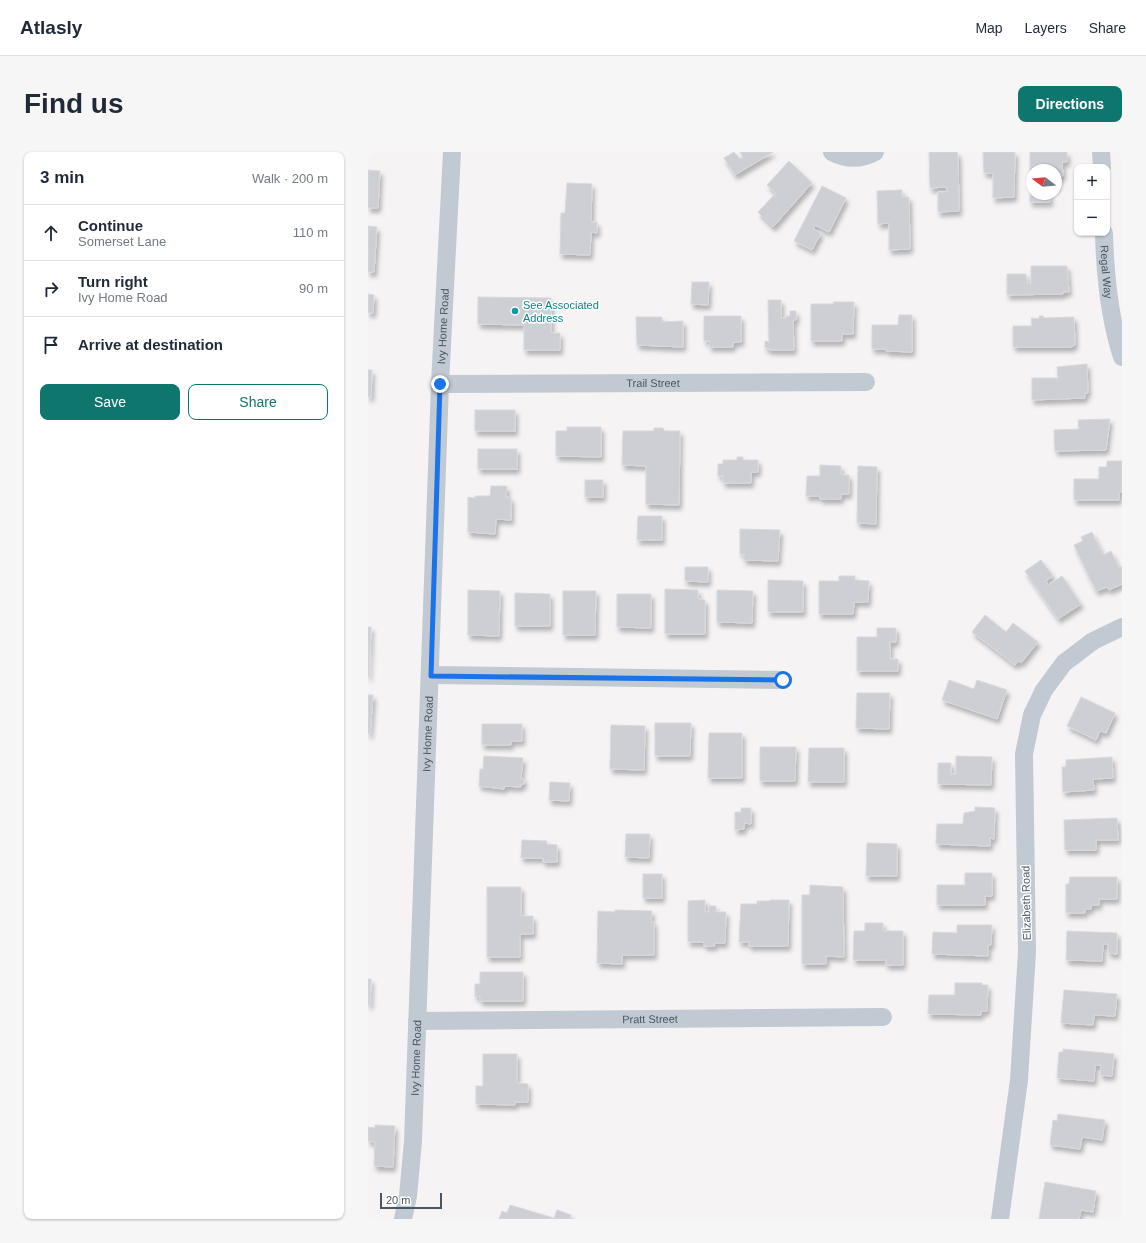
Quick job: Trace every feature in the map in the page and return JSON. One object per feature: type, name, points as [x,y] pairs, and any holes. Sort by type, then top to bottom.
[{"type":"street","name":"Ivy Home Road","points":[[403,1219],[408,1196],[413,1141],[431,676],[440,384],[452,152]]},
{"type":"street","points":[[832,152],[843,158],[864,158],[875,152]]},
{"type":"street","name":"Regal Way","points":[[1104,236],[1105,268],[1116,338],[1122,357]]},
{"type":"street","name":"Trail Street","points":[[440,384],[866,382]]},
{"type":"street","name":"Elizabeth Road","points":[[1000,1219],[1019,1080],[1027,952],[1024,754],[1032,715],[1044,690],[1064,663],[1093,641],[1122,627]]},
{"type":"street","points":[[431,676],[783,680]]},
{"type":"street","name":"Pratt Street","points":[[417,1021],[883,1017]]},
{"type":"building","points":[[734,152],[740,159],[743,157],[740,152],[773,152],[735,175],[724,158]]},
{"type":"building","points":[[929,152],[957,152],[959,211],[938,212],[938,192],[947,192],[947,187],[930,188]]},
{"type":"building","points":[[983,152],[1015,152],[1014,197],[993,198],[993,173],[984,173]]},
{"type":"building","points":[[1030,152],[1067,152],[1067,162],[1062,162],[1063,176],[1062,164],[1030,164]]},
{"type":"building","points":[[789,161],[812,183],[773,227],[758,212],[776,193],[767,185]]},
{"type":"building","points":[[368,170],[380,171],[378,208],[368,208]]},
{"type":"building","points":[[567,183],[592,184],[591,222],[597,222],[597,233],[591,232],[590,255],[560,254],[561,213],[565,213]]},
{"type":"building","points":[[822,186],[846,198],[829,232],[815,225],[813,229],[821,233],[812,250],[794,241]]},
{"type":"building","points":[[902,190],[902,197],[909,197],[910,249],[889,250],[889,223],[878,224],[877,191]]},
{"type":"building","points":[[1030,200],[1050,200],[1050,202],[1030,202]]},
{"type":"building","points":[[368,226],[377,227],[374,272],[368,272]]},
{"type":"building","points":[[1031,266],[1067,266],[1069,292],[1063,292],[1063,294],[1007,295],[1007,274],[1026,274],[1027,283],[1031,283]]},
{"type":"building","points":[[692,282],[709,282],[708,305],[691,304]]},
{"type":"building","points":[[368,294],[374,295],[373,313],[368,313]]},
{"type":"building","name":"See Associated Address","points":[[478,297],[551,298],[551,333],[560,333],[560,350],[524,350],[524,325],[478,324]]},
{"type":"building","points":[[768,300],[781,300],[781,318],[790,316],[790,311],[796,311],[796,320],[793,320],[794,350],[769,350],[769,348],[765,348],[765,341],[769,342]]},
{"type":"building","points":[[833,302],[854,302],[853,334],[842,334],[842,341],[811,341],[811,304],[834,304]]},
{"type":"building","points":[[899,315],[912,315],[912,352],[872,349],[872,325],[898,325]]},
{"type":"building","points":[[704,316],[741,316],[741,342],[733,342],[733,347],[709,347],[710,341],[704,341]]},
{"type":"building","points":[[1039,316],[1043,316],[1044,318],[1074,317],[1075,345],[1071,347],[1013,347],[1013,326],[1032,326],[1031,318],[1039,319]]},
{"type":"building","points":[[636,317],[662,317],[662,322],[683,321],[683,347],[637,345]]},
{"type":"building","points":[[1087,364],[1088,393],[1085,393],[1085,398],[1032,400],[1032,378],[1058,378],[1057,367]]},
{"type":"building","points":[[368,370],[372,370],[371,397],[368,397]]},
{"type":"building","points":[[475,410],[515,410],[515,431],[475,431]]},
{"type":"building","points":[[1110,419],[1106,450],[1055,451],[1054,430],[1079,429],[1078,420]]},
{"type":"building","points":[[567,427],[601,427],[601,457],[556,456],[556,431],[567,431]]},
{"type":"building","points":[[654,428],[663,428],[664,431],[680,431],[679,505],[646,504],[646,466],[622,465],[623,431],[654,431]]},
{"type":"building","points":[[478,449],[517,449],[517,469],[478,469]]},
{"type":"building","points":[[737,457],[743,457],[743,460],[758,460],[758,472],[751,472],[751,483],[723,483],[723,476],[718,476],[718,464],[723,464],[723,460],[737,460]]},
{"type":"building","points":[[1107,461],[1122,461],[1122,492],[1119,492],[1119,500],[1074,500],[1074,479],[1099,479],[1099,467],[1107,467]]},
{"type":"building","points":[[820,465],[841,466],[841,475],[849,475],[849,494],[841,494],[841,499],[820,499],[820,496],[806,496],[807,476],[820,476]]},
{"type":"building","points":[[858,466],[877,467],[876,524],[857,523]]},
{"type":"building","points":[[585,480],[603,480],[603,497],[585,497]]},
{"type":"building","points":[[491,486],[507,486],[506,497],[511,498],[511,520],[496,519],[495,534],[468,532],[468,497],[475,498],[475,496],[490,496]]},
{"type":"building","points":[[638,516],[662,516],[662,540],[637,540]]},
{"type":"building","points":[[740,529],[780,530],[778,561],[744,560],[744,554],[740,554]]},
{"type":"building","points":[[1092,532],[1103,555],[1111,551],[1119,568],[1122,566],[1122,584],[1109,590],[1107,587],[1096,591],[1074,545],[1083,541],[1081,537]]},
{"type":"building","points":[[1041,560],[1053,576],[1046,581],[1048,585],[1062,576],[1081,604],[1058,619],[1025,571]]},
{"type":"building","points":[[685,567],[708,567],[708,582],[685,581]]},
{"type":"building","points":[[839,576],[855,576],[855,580],[869,581],[868,602],[854,602],[853,614],[819,614],[819,581],[839,581]]},
{"type":"building","points":[[768,580],[803,581],[803,612],[768,612]]},
{"type":"building","points":[[665,589],[698,590],[698,599],[705,600],[705,634],[665,634]]},
{"type":"building","points":[[468,590],[500,591],[499,636],[468,635]]},
{"type":"building","points":[[717,590],[753,591],[752,623],[717,622]]},
{"type":"building","points":[[563,591],[596,591],[595,635],[563,635]]},
{"type":"building","points":[[515,593],[550,594],[550,626],[515,626]]},
{"type":"building","points":[[617,594],[651,594],[651,628],[617,627]]},
{"type":"building","points":[[985,615],[1006,632],[1013,623],[1038,642],[1021,663],[1019,661],[1015,665],[972,632]]},
{"type":"building","points":[[368,627],[371,627],[369,677],[368,677]]},
{"type":"building","points":[[877,628],[896,628],[896,642],[890,642],[890,659],[898,659],[898,671],[857,671],[857,637],[877,637]]},
{"type":"building","points":[[949,680],[974,689],[977,680],[1007,690],[997,719],[942,700]]},
{"type":"building","points":[[857,693],[890,693],[889,729],[856,728]]},
{"type":"building","points":[[368,695],[373,695],[370,734],[368,734]]},
{"type":"building","points":[[1081,697],[1115,713],[1106,733],[1100,731],[1096,740],[1067,726]]},
{"type":"building","points":[[655,723],[691,723],[690,756],[655,756]]},
{"type":"building","points":[[482,724],[522,724],[522,741],[511,741],[511,745],[482,745]]},
{"type":"building","points":[[611,725],[645,726],[644,770],[610,769]]},
{"type":"building","points":[[709,733],[742,733],[742,778],[708,778]]},
{"type":"building","points":[[760,747],[796,747],[795,781],[760,781]]},
{"type":"building","points":[[809,748],[844,748],[844,782],[808,782]]},
{"type":"building","points":[[484,756],[523,758],[521,778],[524,779],[524,784],[521,784],[521,787],[504,786],[504,789],[479,786],[480,769],[483,769]]},
{"type":"building","points":[[956,756],[992,757],[991,785],[938,784],[938,763],[951,763],[951,774],[956,774]]},
{"type":"building","points":[[1112,757],[1113,778],[1093,779],[1094,790],[1063,792],[1062,767],[1066,767],[1066,760]]},
{"type":"building","points":[[550,782],[570,783],[569,801],[549,800]]},
{"type":"building","points":[[975,807],[995,808],[994,839],[990,838],[990,846],[936,844],[937,824],[963,824],[964,813],[975,811]]},
{"type":"building","points":[[741,808],[751,808],[751,824],[744,823],[744,829],[735,830],[735,812],[741,812]]},
{"type":"building","points":[[1117,818],[1118,840],[1096,840],[1096,850],[1065,850],[1064,820]]},
{"type":"building","points":[[626,834],[650,834],[649,858],[625,857]]},
{"type":"building","points":[[522,840],[547,841],[546,844],[557,845],[557,862],[543,862],[543,858],[521,858]]},
{"type":"building","points":[[867,843],[897,844],[897,876],[866,876]]},
{"type":"building","points":[[965,873],[992,873],[992,896],[985,896],[985,905],[937,905],[937,885],[965,885]]},
{"type":"building","points":[[643,874],[662,874],[662,898],[643,898]]},
{"type":"building","points":[[1070,877],[1117,877],[1117,899],[1099,899],[1099,905],[1091,905],[1091,909],[1085,909],[1085,913],[1066,913],[1066,884],[1069,884]]},
{"type":"building","points":[[810,885],[843,887],[844,957],[826,956],[826,964],[802,964],[802,895],[810,895]]},
{"type":"building","points":[[487,887],[521,887],[521,916],[533,916],[533,934],[520,934],[520,957],[487,957]]},
{"type":"building","points":[[705,900],[705,912],[709,912],[709,906],[716,906],[716,912],[726,912],[725,943],[714,943],[715,946],[704,946],[704,942],[688,942],[688,901]]},
{"type":"building","points":[[789,900],[788,946],[749,946],[749,942],[739,942],[741,904],[757,904],[757,901]]},
{"type":"building","points":[[615,910],[652,911],[651,922],[654,922],[654,955],[622,955],[622,964],[597,963],[598,911],[615,912]]},
{"type":"building","points":[[865,923],[883,923],[883,931],[903,931],[903,965],[886,965],[886,960],[853,960],[854,931],[865,931]]},
{"type":"building","points":[[957,925],[992,925],[991,945],[988,945],[988,956],[932,954],[933,932],[957,933]]},
{"type":"building","points":[[1067,931],[1117,933],[1117,954],[1108,953],[1108,944],[1103,944],[1102,961],[1066,960]]},
{"type":"building","points":[[480,972],[523,972],[523,1001],[480,1001],[480,996],[475,997],[475,984],[480,984]]},
{"type":"building","points":[[368,979],[371,979],[370,1005],[368,1005]]},
{"type":"building","points":[[955,983],[982,983],[981,985],[988,985],[987,1011],[981,1011],[981,1015],[928,1014],[929,995],[955,995]]},
{"type":"building","points":[[1064,990],[1117,994],[1115,1016],[1094,1015],[1093,1025],[1061,1023]]},
{"type":"building","points":[[1063,1049],[1114,1054],[1112,1076],[1100,1075],[1101,1065],[1095,1065],[1094,1081],[1057,1078],[1059,1052],[1063,1052]]},
{"type":"building","points":[[483,1054],[517,1054],[517,1083],[528,1084],[528,1102],[515,1102],[515,1105],[476,1104],[476,1086],[483,1086]]},
{"type":"building","points":[[1058,1114],[1105,1120],[1102,1140],[1082,1137],[1080,1149],[1050,1145],[1053,1120],[1057,1121]]},
{"type":"building","points":[[375,1125],[395,1126],[393,1167],[374,1166],[375,1142],[368,1141],[368,1127],[375,1128]]},
{"type":"building","points":[[1045,1182],[1096,1191],[1093,1212],[1081,1210],[1079,1219],[1039,1219]]},
{"type":"building","points":[[510,1205],[554,1218],[557,1210],[571,1215],[570,1219],[499,1219],[502,1211],[507,1213]]},
{"type":"place","name":"See Associated Address","points":[[515,311]]},
{"type":"route","points":[[440,384],[431,676],[783,680]]}]
